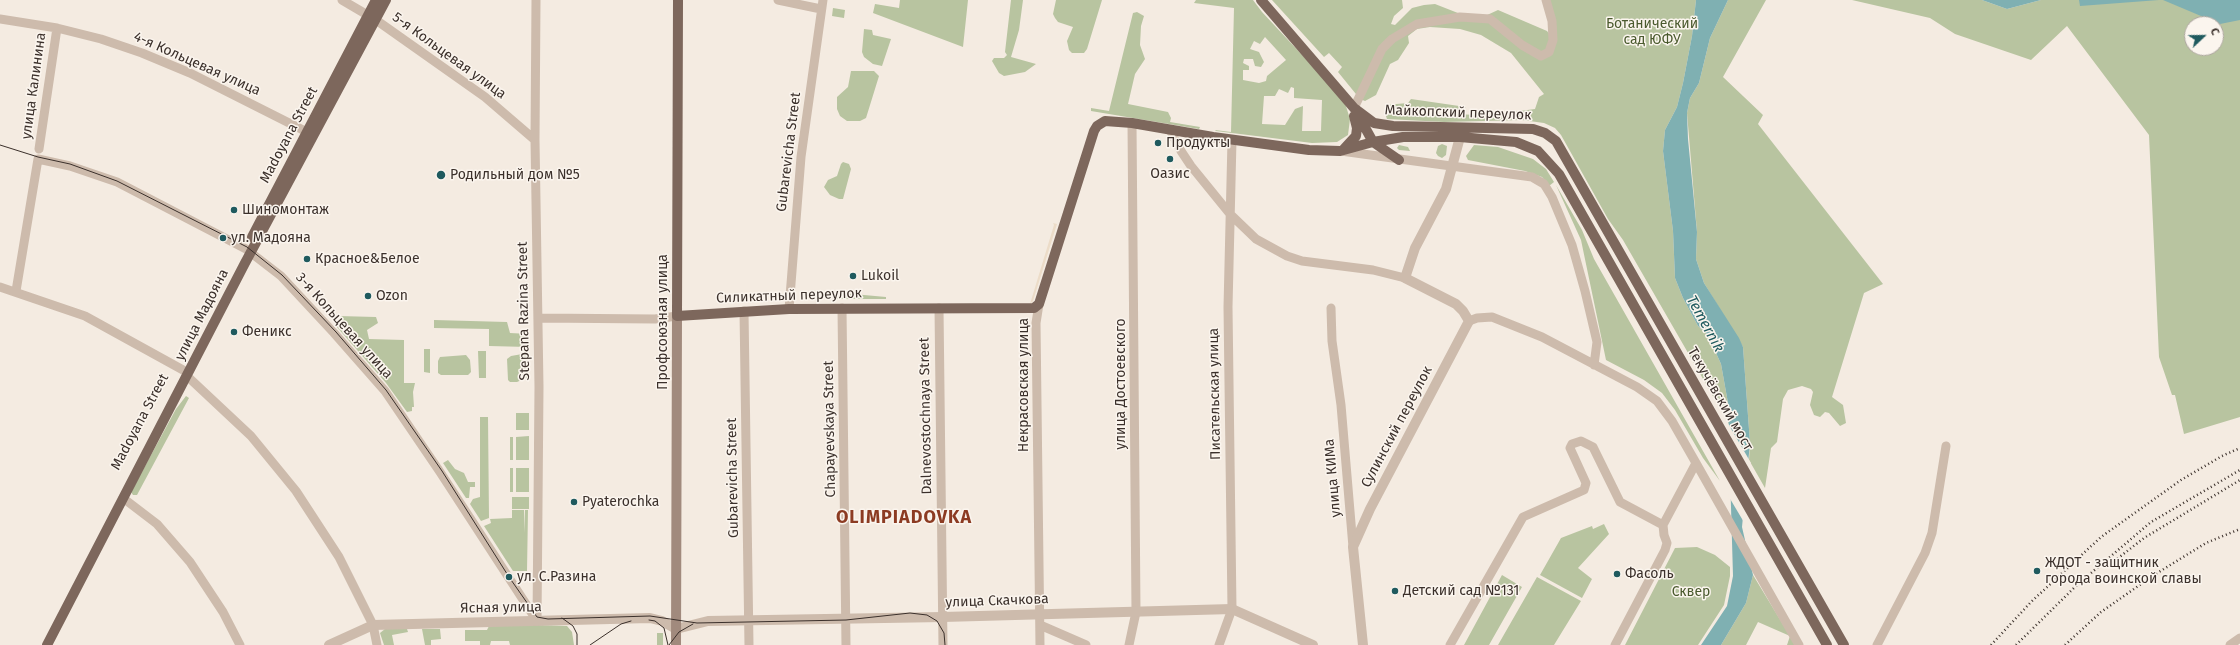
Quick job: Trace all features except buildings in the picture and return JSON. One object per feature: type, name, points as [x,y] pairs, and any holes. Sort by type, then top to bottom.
[{"type":"main road","name":"Madoyana Street","points":[[40,645],[185,373],[307,132],[372,17],[376,0]]},
{"type":"main road","points":[[248,251],[372,17],[386,0]]},
{"type":"main road","name":"Профсоюзная улица","points":[[676,645],[678,0]]},
{"type":"main road","points":[[1261,0],[1354,108],[1373,142],[1399,160]]},
{"type":"main road","points":[[1340,151],[1352,142],[1356,136],[1357,128],[1354,108]]},
{"type":"main road","name":"Майкопский переулок","points":[[1354,108],[1374,123],[1391,126],[1513,127],[1534,129],[1545,133],[1556,141],[1572,166]]},
{"type":"main road","name":"Майкопский переулок","points":[[1111,120],[1232,140],[1309,150],[1340,151],[1386,139],[1460,137],[1494,139],[1516,142],[1538,151],[1559,174]]},
{"type":"main road","name":"Некрасовская улица","points":[[1039,304],[1094,131],[1101,123],[1111,120]]},
{"type":"main road","points":[[1391,126],[1386,130],[1386,139],[1399,160]]},
{"type":"main road","name":"Текучёвский мост","points":[[1572,166],[1844,645]]},
{"type":"main road","name":"Текучёвский мост","points":[[1559,174],[1827,645]]},
{"type":"main road","name":"Силикатный переулок","points":[[677,316],[788,309],[1029,309],[1039,304]]},
{"type":"main road","name":"улица Мадояна","points":[[47,645],[123,498],[185,373]]},
{"type":"street","name":"5-я Кольцевая улица","points":[[342,0],[372,17],[485,97],[535,140]]},
{"type":"street","name":"Stepana Razina Street","points":[[536,0],[535,140],[539,318],[537,621]]},
{"type":"street","points":[[778,0],[822,5]]},
{"type":"street","points":[[1354,108],[1382,49],[1392,39],[1417,24],[1460,17],[1490,19],[1522,45],[1541,56],[1549,52],[1552,34],[1552,21],[1547,2]]},
{"type":"street","name":"Gubarevicha Street","points":[[788,309],[798,179],[822,5]]},
{"type":"street","name":"4-я Кольцевая улица","points":[[0,19],[57,28],[101,39],[169,63],[307,132]]},
{"type":"street","name":"улица Калинина","points":[[39,149],[57,28]]},
{"type":"street","name":"улица Достоевского","points":[[1130,645],[1136,612],[1132,123]]},
{"type":"street","points":[[1170,130],[1180,151],[1191,166],[1230,214],[1256,239],[1302,261],[1373,270],[1405,278],[1456,304],[1463,311],[1469,321],[1477,318],[1492,317],[1542,337],[1637,386],[1657,401],[1672,421],[1799,645]]},
{"type":"street","points":[[1405,278],[1415,248],[1446,188],[1460,137]]},
{"type":"street","name":"Писательская улица","points":[[1218,645],[1232,609],[1228,307],[1232,140]]},
{"type":"street","name":"Майкопский переулок","points":[[1340,151],[1532,177],[1544,184],[1552,197],[1572,245],[1597,342],[1594,365]]},
{"type":"street","name":"3-я Кольцевая улица","points":[[38,159],[70,166],[117,182],[248,251],[281,276],[385,391],[440,472],[537,621]]},
{"type":"street","name":"улица Калинина","points":[[16,291],[38,159]]},
{"type":"street","points":[[0,287],[16,291],[85,316],[185,373],[251,436],[296,491],[339,557],[373,626],[377,645]]},
{"type":"street","name":"Некрасовская улица","points":[[1039,304],[1036,323],[1040,645]]},
{"type":"street","name":"Chapayevskaya Street","points":[[842,308],[846,645]]},
{"type":"street","name":"Dalnevostochnaya Street","points":[[939,308],[943,645]]},
{"type":"street","name":"улица КИМа","points":[[1331,308],[1332,341],[1341,405],[1363,645]]},
{"type":"street","name":"Gubarevicha Street","points":[[744,311],[749,645]]},
{"type":"street","name":"Силикатный переулок","points":[[539,318],[655,319],[677,316]]},
{"type":"street","name":"Сулинский переулок","points":[[1353,547],[1370,509],[1469,321]]},
{"type":"street","points":[[1450,645],[1523,517],[1584,490],[1586,483],[1570,448],[1572,444],[1581,441],[1593,447],[1620,502],[1664,525]]},
{"type":"street","points":[[1877,645],[1925,552],[1932,533],[1946,446]]},
{"type":"street","points":[[1615,645],[1665,550],[1667,543],[1664,535],[1664,525],[1696,463]]},
{"type":"street","points":[[123,498],[157,524],[190,562],[223,612],[240,645]]},
{"type":"street","name":"улица Скачкова","points":[[676,629],[708,621],[943,617],[1232,609],[1313,645]]},
{"type":"street","name":"Ясная улица","points":[[329,645],[373,626],[650,618],[662,621],[676,629]]},
{"type":"street","points":[[1040,625],[1086,645]]},
{"type":"street","points":[[2230,645],[2240,638]]},
{"type":"green space","points":[[900,0],[968,0],[963,47],[873,13],[875,4],[899,8]]},
{"type":"green space","points":[[1011,0],[1023,0],[1019,30],[1011,57],[1036,64],[1025,72],[1004,76],[999,73],[992,61],[994,58],[1004,58],[1007,55],[1005,52]]},
{"type":"green space","points":[[1056,0],[1102,0],[1087,49],[1084,53],[1072,53],[1069,50],[1067,41],[1073,27],[1058,22],[1055,18],[1053,14]]},
{"type":"green space","points":[[1196,0],[1253,0],[1262,12],[1344,100],[1350,119],[1348,135],[1337,142],[1312,143],[1216,131],[1215,130],[1231,132],[1234,8],[1194,3]],"holes":[[[1265,37],[1286,60],[1267,76],[1266,81],[1259,83],[1243,80],[1243,70],[1249,70],[1249,66],[1243,63],[1244,59],[1253,59],[1255,66],[1261,67],[1264,62],[1259,52],[1250,49],[1254,41],[1260,44]],[[1291,87],[1294,88],[1294,98],[1322,100],[1321,131],[1302,131],[1303,106],[1295,109],[1285,125],[1262,124],[1264,96],[1275,96],[1279,89],[1288,93]]]},
{"type":"green space","name":"Ботанический сад ЮФУ","points":[[1272,0],[1402,0],[1403,8],[1394,16],[1391,24],[1395,25],[1412,8],[1424,5],[1435,4],[1463,15],[1485,16],[1498,10],[1547,31],[1550,35],[1551,51],[1549,0],[1696,0],[1692,36],[1683,83],[1677,107],[1665,130],[1663,151],[1673,231],[1675,278],[1683,298],[1698,326],[1708,335],[1721,364],[1728,403],[1729,424],[1623,240],[1608,219],[1561,135],[1555,128],[1544,123],[1522,120],[1444,122],[1387,119],[1386,116],[1389,113],[1489,115],[1535,109],[1539,97],[1544,94],[1511,53],[1481,35],[1460,29],[1430,27],[1417,29],[1408,36],[1409,43],[1398,60],[1390,64],[1376,95],[1365,101],[1360,99],[1338,72],[1342,67],[1329,53],[1324,57]]},
{"type":"green space","points":[[1728,0],[1766,0],[1723,77],[1763,115],[1758,124],[1883,284],[1864,293],[1832,397],[1843,405],[1846,423],[1840,426],[1829,413],[1825,412],[1820,417],[1814,415],[1810,405],[1813,392],[1811,389],[1802,386],[1788,390],[1783,399],[1777,442],[1771,448],[1765,488],[1749,460],[1750,443],[1743,347],[1704,283],[1696,259],[1697,232],[1687,113],[1690,98],[1699,83],[1710,38]]},
{"type":"green space","points":[[1852,0],[1982,0],[2007,9],[2041,0],[2240,0],[2240,417],[2184,434],[2175,395],[2172,395],[2159,357],[2149,135],[2067,26],[2031,60],[1955,34],[1930,18]]},
{"type":"green space","points":[[833,8],[845,10],[844,18],[832,16]]},
{"type":"green space","points":[[1137,12],[1144,16],[1141,26],[1140,45],[1145,59],[1135,74],[1128,104],[1168,112],[1171,118],[1170,122],[1200,127],[1199,129],[1091,111],[1091,108],[1109,111],[1133,13]]},
{"type":"green space","points":[[864,29],[872,30],[873,35],[891,39],[882,66],[873,64],[864,57],[862,52]]},
{"type":"green space","points":[[851,71],[874,71],[879,76],[866,118],[860,121],[847,121],[840,116],[837,109],[837,97],[848,87]]},
{"type":"green space","points":[[1411,99],[1466,107],[1460,110],[1389,108],[1385,105],[1408,103]]},
{"type":"green space","points":[[1442,144],[1447,146],[1446,155],[1442,158],[1436,153],[1438,146]]},
{"type":"green space","points":[[1399,145],[1408,147],[1410,151],[1399,150],[1397,148]]},
{"type":"green space","points":[[1474,145],[1498,147],[1533,159],[1546,169],[1554,182],[1549,186],[1542,177],[1525,171],[1468,160],[1466,156]]},
{"type":"green space","points":[[843,162],[849,164],[851,169],[843,199],[839,199],[830,195],[824,187],[828,180],[837,176]]},
{"type":"green space","points":[[1556,185],[1582,230],[1594,259],[1720,481],[1703,458],[1675,410],[1662,393],[1644,380],[1606,360],[1581,240]]},
{"type":"green space","points":[[842,293],[886,297],[886,299],[836,299]]},
{"type":"green space","points":[[338,316],[376,317],[378,323],[367,330],[369,339],[404,340],[404,383],[415,383],[413,392],[414,407],[412,407],[412,411],[407,412],[386,383],[336,326],[333,319]]},
{"type":"green space","points":[[434,320],[507,322],[510,333],[529,334],[529,345],[528,347],[489,346],[489,329],[434,328]]},
{"type":"green space","points":[[424,349],[430,349],[430,373],[424,372]]},
{"type":"green space","points":[[478,351],[486,351],[486,378],[479,378]]},
{"type":"green space","points":[[528,353],[528,377],[517,382],[510,382],[508,380],[507,359],[511,356]]},
{"type":"green space","points":[[466,355],[470,360],[471,372],[468,375],[441,375],[438,373],[438,361],[440,357]]},
{"type":"green space","points":[[186,396],[189,398],[137,495],[133,495],[131,492],[176,409]]},
{"type":"green space","points":[[516,413],[529,413],[529,430],[516,430]]},
{"type":"green space","points":[[480,417],[488,417],[489,518],[481,521],[470,504],[473,499],[480,497]]},
{"type":"green space","points":[[529,436],[529,460],[516,460],[516,437]]},
{"type":"green space","points":[[510,437],[513,437],[513,460],[510,460]]},
{"type":"green space","points":[[448,460],[455,469],[464,473],[468,482],[475,482],[475,487],[470,487],[469,498],[466,498],[443,463]]},
{"type":"green space","points":[[510,468],[513,468],[513,492],[510,492]]},
{"type":"green space","points":[[516,468],[529,468],[529,492],[516,492]]},
{"type":"green space","points":[[512,497],[529,497],[529,509],[512,509]]},
{"type":"green space","points":[[512,510],[524,510],[524,533],[525,510],[528,510],[527,571],[513,571],[484,526],[491,523],[490,519],[512,518]]},
{"type":"green space","points":[[1604,524],[1609,534],[1578,568],[1592,579],[1582,598],[1540,575],[1561,538],[1592,526],[1593,529]]},
{"type":"green space","name":"Сквер","points":[[1697,547],[1715,555],[1730,567],[1730,576],[1724,605],[1698,645],[1625,645],[1675,548]]},
{"type":"green space","points":[[1502,575],[1522,587],[1489,645],[1464,645]]},
{"type":"green space","points":[[1753,575],[1790,636],[1758,622],[1746,645],[1721,645],[1746,603]]},
{"type":"green space","points":[[1537,577],[1581,601],[1554,645],[1498,645]]},
{"type":"green space","points":[[489,626],[567,626],[572,632],[574,645],[510,645],[509,641],[491,641],[490,645],[480,645],[480,641],[465,641],[465,630],[487,630]]},
{"type":"green space","points":[[385,629],[407,629],[408,632],[392,635],[394,645],[384,645],[380,633]]},
{"type":"green space","points":[[422,629],[440,629],[441,639],[431,640],[431,645],[425,645]]},
{"type":"green space","points":[[657,633],[663,633],[663,645],[657,645]]},
{"type":"green space","points":[[1790,636],[1795,645],[1787,645]]},
{"type":"shaded area","points":[[1053,223],[1057,224],[1033,301],[1030,304],[1054,225]]},
{"type":"water","name":"Temernik","points":[[1696,0],[1728,0],[1710,38],[1699,83],[1690,98],[1687,113],[1688,139],[1697,232],[1696,259],[1704,283],[1739,338],[1743,347],[1750,443],[1742,527],[1753,575],[1746,603],[1721,645],[1701,645],[1727,606],[1733,576],[1728,403],[1721,364],[1708,335],[1698,326],[1683,298],[1675,278],[1673,231],[1663,151],[1665,130],[1677,107],[1683,83],[1692,36]]},
{"type":"water","points":[[1982,0],[2041,0],[2007,9]]},
{"type":"water","points":[[2079,0],[2159,0],[2080,6]]},
{"type":"water","points":[[2163,0],[2240,0],[2240,20],[2224,23],[2224,16],[2201,16]]},
{"type":"pier","points":[[1726,420],[1751,463],[1745,524],[1729,497]]},
{"type":"tram line","points":[[0,145],[38,157],[70,164],[117,181],[247,247],[282,275],[336,332],[386,390],[442,471],[509,577],[537,617],[548,619],[650,616],[697,623],[846,620],[910,613],[927,615],[937,621],[944,633],[945,645]]},
{"type":"tram line","points":[[562,618],[573,626],[577,634],[577,645]]},
{"type":"tram line","points":[[649,620],[655,621],[664,628],[668,645]]},
{"type":"tram line","points":[[590,645],[621,624],[631,621]]},
{"type":"tram line","points":[[669,645],[679,632],[693,624]]},
{"type":"railway","points":[[1991,645],[2031,602],[2101,537],[2181,480],[2222,456],[2240,448]]},
{"type":"railway","points":[[2016,645],[2077,585],[2151,522],[2240,470]]},
{"type":"railway","points":[[2108,566],[2144,538],[2240,480]]},
{"type":"railway","points":[[2065,645],[2101,612],[2154,575],[2206,543],[2240,529]]},
{"type":"place","name":"Продукты","points":[[1158,143]]},
{"type":"place","name":"Оазис","points":[[1170,159]]},
{"type":"place","name":"Родильный дом №5","points":[[441,175]]},
{"type":"place","name":"Шиномонтаж","points":[[234,210]]},
{"type":"place","name":"ул. Мадояна","points":[[223,238]]},
{"type":"place","name":"Красное&Белое","points":[[307,259]]},
{"type":"place","name":"Lukoil","points":[[853,276]]},
{"type":"place","name":"Ozon","points":[[368,296]]},
{"type":"place","name":"Феникс","points":[[234,332]]},
{"type":"place","name":"Pyaterochka","points":[[574,502]]},
{"type":"place","name":"ЖДОТ - защитник города воинской славы","points":[[2037,571]]},
{"type":"place","name":"Фасоль","points":[[1617,574]]},
{"type":"place","name":"ул. С.Разина","points":[[509,577]]},
{"type":"place","name":"Детский сад №131","points":[[1395,591]]},
{"type":"district","name":"OLIMPIADOVKA","points":[[904,518]]}]
